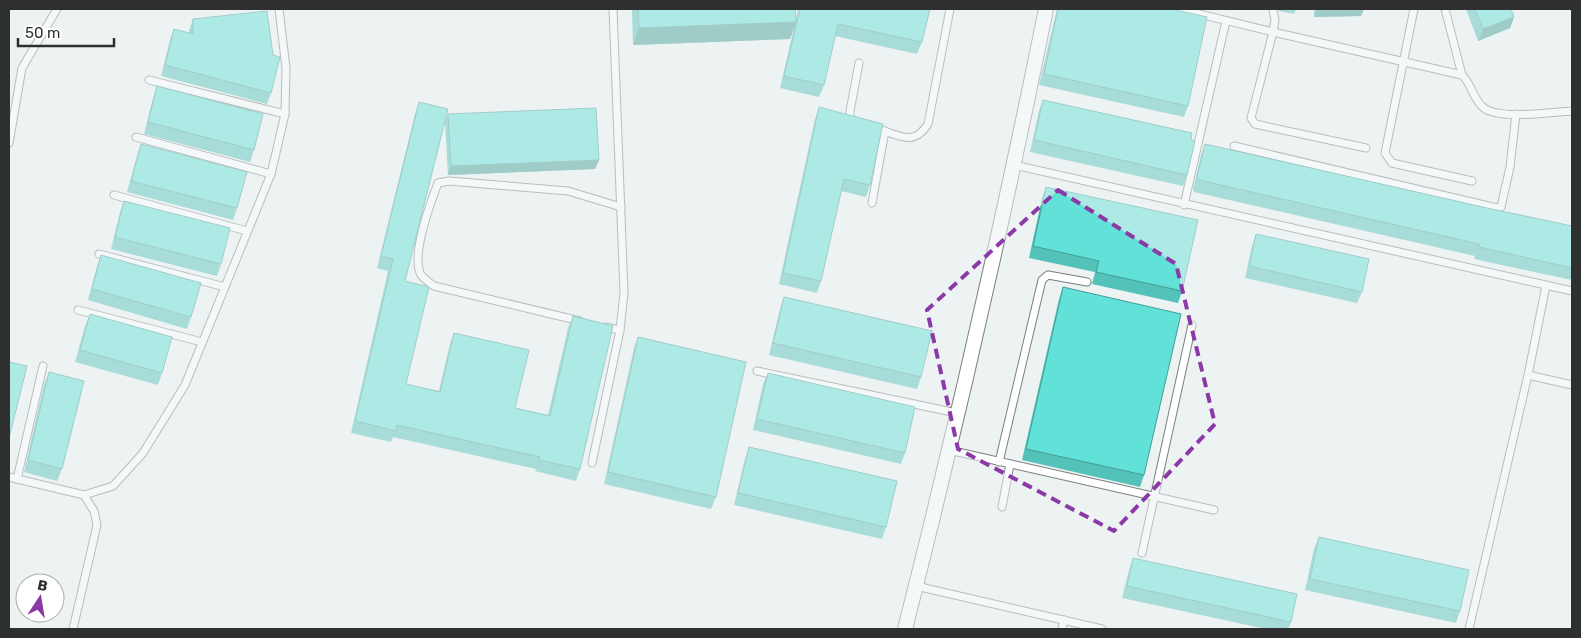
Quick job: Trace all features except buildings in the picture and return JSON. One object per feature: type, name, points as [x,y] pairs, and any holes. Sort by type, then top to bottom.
[{"type":"street","points":[[905,629],[949,450],[1014,165],[1046,9]]},
{"type":"lane","points":[[9,143],[22,68],[57,9]]},
{"type":"lane","points":[[9,477],[84,495],[113,486],[143,453],[185,385],[271,174],[285,114],[286,68],[279,9]]},
{"type":"lane","points":[[592,462],[620,330],[624,293],[613,9]]},
{"type":"lane","points":[[859,63],[850,119],[856,124],[912,139],[921,136],[928,124],[950,9]]},
{"type":"lane","points":[[1179,9],[1462,76],[1468,81],[1482,107],[1489,111],[1516,114],[1572,111]]},
{"type":"lane","points":[[1414,9],[1405,62],[1386,147],[1387,157],[1392,163],[1472,181]]},
{"type":"lane","points":[[1445,9],[1462,76]]},
{"type":"lane","points":[[1273,10],[1275,20],[1273,32],[1251,118],[1255,124],[1366,148]]},
{"type":"lane","points":[[1184,205],[1226,21]]},
{"type":"lane","points":[[149,80],[285,114]]},
{"type":"lane","points":[[9,92],[17,94]]},
{"type":"lane","points":[[1234,146],[1498,208],[1501,207],[1510,166],[1516,114]]},
{"type":"lane","points":[[872,204],[885,131]]},
{"type":"lane","points":[[136,137],[271,174]]},
{"type":"lane","points":[[1014,165],[1184,205],[1572,291]]},
{"type":"lane","points":[[591,323],[434,286],[420,274],[417,256],[438,183],[459,181],[568,191],[621,207]]},
{"type":"lane","points":[[114,194],[247,231]]},
{"type":"lane","points":[[99,254],[225,287]]},
{"type":"lane","points":[[999,462],[1042,280],[1048,274],[1087,282]]},
{"type":"lane","points":[[1469,629],[1528,375],[1546,286]]},
{"type":"lane","points":[[78,310],[202,342]]},
{"type":"lane","points":[[1142,553],[1192,325]]},
{"type":"lane","points":[[601,326],[620,330]]},
{"type":"lane","points":[[17,479],[43,366]]},
{"type":"lane","points":[[757,370],[957,413]]},
{"type":"lane","points":[[1528,375],[1572,385]]},
{"type":"lane","points":[[949,450],[1214,510]]},
{"type":"lane","points":[[1002,507],[1010,464]]},
{"type":"lane","points":[[73,629],[97,525],[94,511],[84,495]]},
{"type":"lane","points":[[916,586],[1102,629]]},
{"type":"lane","points":[[1062,629],[1064,620]]},
{"type":"highlighted area","points":[[1058,190],[1176,264],[1215,424],[1114,531],[958,449],[927,310]]}]
